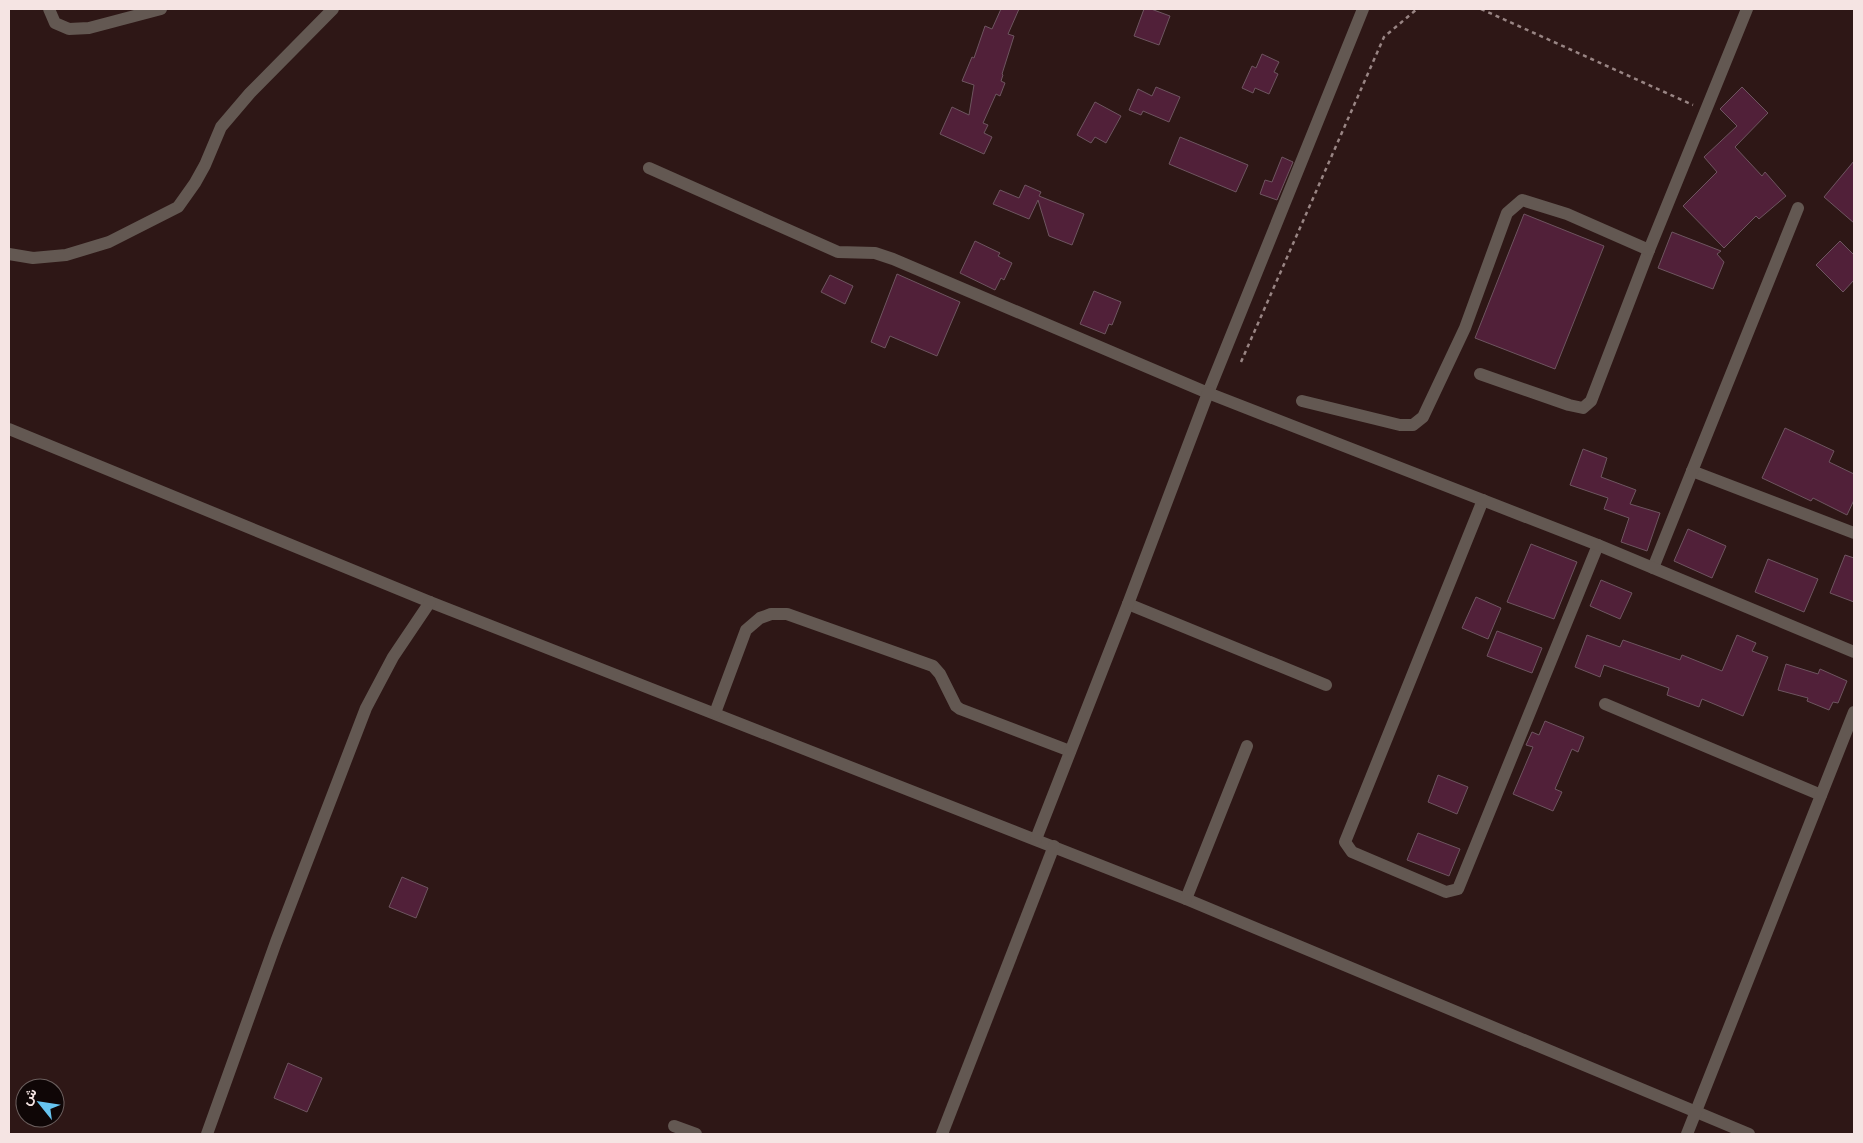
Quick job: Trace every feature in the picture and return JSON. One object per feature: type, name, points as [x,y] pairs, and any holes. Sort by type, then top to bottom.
[{"type":"street","points":[[49,9],[55,23],[69,29],[89,28],[161,9]]},
{"type":"street","points":[[9,254],[33,258],[66,255],[109,242],[178,207],[206,165],[221,128],[250,94],[333,9]]},
{"type":"street","points":[[1036,839],[1208,393],[1363,9]]},
{"type":"street","points":[[1480,374],[1569,405],[1582,408],[1591,401],[1649,250],[1747,9]]},
{"type":"street","points":[[649,168],[838,252],[875,253],[893,259],[1208,393],[1653,568],[1854,652]]},
{"type":"street","points":[[1302,400],[1400,424],[1413,425],[1423,417],[1465,328],[1508,213],[1522,200],[1567,214],[1649,250]]},
{"type":"street","points":[[1653,568],[1798,208]]},
{"type":"street","points":[[9,429],[430,602],[1186,899],[1749,1134]]},
{"type":"street","points":[[1692,471],[1854,534]]},
{"type":"street","points":[[1483,500],[1345,842],[1352,852],[1446,892],[1458,889],[1598,546]]},
{"type":"street","points":[[207,1134],[276,942],[366,708],[393,657],[430,602]]},
{"type":"street","points":[[1128,604],[1326,684]]},
{"type":"street","points":[[715,713],[746,630],[760,618],[772,614],[787,614],[932,666],[940,674],[956,706],[960,709],[1070,751]]},
{"type":"street","points":[[1604,704],[1822,795]]},
{"type":"street","points":[[1687,1134],[1854,712]]},
{"type":"street","points":[[1186,899],[1247,746]]},
{"type":"street","points":[[942,1134],[1054,846]]},
{"type":"street","points":[[674,1126],[696,1134]]},
{"type":"path","points":[[1241,362],[1384,37],[1417,9]]},
{"type":"path","points":[[1481,9],[1706,110]]},
{"type":"building","points":[[1001,9],[1019,9],[1008,34],[1014,36],[1002,74],[1001,81],[1005,83],[1000,96],[996,94],[983,123],[988,125],[984,133],[992,137],[984,154],[940,134],[952,107],[969,115],[974,85],[962,81],[972,57],[974,58],[985,26],[992,29]]},
{"type":"building","points":[[1144,9],[1151,9],[1170,16],[1159,45],[1134,36]]},
{"type":"building","points":[[1262,54],[1279,62],[1274,72],[1278,74],[1269,94],[1255,88],[1253,93],[1242,88],[1252,66],[1256,68]]},
{"type":"building","points":[[1156,87],[1180,97],[1169,122],[1143,111],[1141,115],[1129,110],[1138,89],[1152,96]]},
{"type":"building","points":[[1742,87],[1768,113],[1735,147],[1762,176],[1765,172],[1786,196],[1759,219],[1756,216],[1724,248],[1683,206],[1717,172],[1704,157],[1737,126],[1720,109]]},
{"type":"building","points":[[1095,102],[1121,116],[1106,143],[1095,137],[1091,143],[1077,135]]},
{"type":"building","points":[[1180,137],[1248,165],[1236,192],[1169,164]]},
{"type":"building","points":[[1282,157],[1293,162],[1277,200],[1260,194],[1265,180],[1272,182]]},
{"type":"building","points":[[1854,161],[1854,223],[1824,197]]},
{"type":"building","points":[[1025,185],[1041,192],[1039,196],[1084,214],[1072,245],[1049,236],[1038,200],[1029,219],[993,204],[1000,190],[1019,198]]},
{"type":"building","points":[[1524,214],[1604,246],[1555,369],[1475,338]]},
{"type":"building","points":[[1672,232],[1721,251],[1717,254],[1724,262],[1713,289],[1658,268]]},
{"type":"building","points":[[975,241],[1000,253],[998,256],[1012,263],[1004,280],[1001,278],[995,290],[960,273]]},
{"type":"building","points":[[1840,241],[1854,255],[1854,280],[1843,292],[1816,265]]},
{"type":"building","points":[[897,274],[960,302],[937,356],[890,336],[885,348],[871,342]]},
{"type":"building","points":[[830,275],[853,286],[845,304],[821,292]]},
{"type":"building","points":[[1094,291],[1121,302],[1112,325],[1109,324],[1105,334],[1080,324]]},
{"type":"building","points":[[1785,428],[1834,451],[1829,462],[1854,474],[1854,500],[1847,515],[1813,498],[1811,501],[1762,478]]},
{"type":"building","points":[[1583,449],[1607,458],[1601,477],[1636,490],[1630,504],[1660,513],[1647,551],[1621,542],[1629,518],[1604,509],[1608,498],[1570,485]]},
{"type":"building","points":[[1688,529],[1726,546],[1712,578],[1674,561]]},
{"type":"building","points":[[1531,544],[1577,562],[1554,619],[1507,602]]},
{"type":"building","points":[[1845,555],[1854,558],[1854,602],[1830,593]]},
{"type":"building","points":[[1768,559],[1818,579],[1804,612],[1755,592]]},
{"type":"building","points":[[1601,580],[1632,593],[1620,619],[1590,606]]},
{"type":"building","points":[[1476,597],[1501,608],[1488,639],[1462,628]]},
{"type":"building","points":[[1497,631],[1542,648],[1532,673],[1487,656]]},
{"type":"building","points":[[1587,635],[1620,647],[1623,640],[1680,660],[1682,655],[1722,671],[1737,635],[1756,643],[1752,651],[1768,657],[1743,716],[1702,699],[1699,707],[1667,695],[1669,688],[1604,665],[1600,677],[1575,667]]},
{"type":"building","points":[[1786,664],[1818,674],[1820,669],[1847,681],[1838,703],[1833,702],[1829,710],[1807,701],[1808,698],[1778,690]]},
{"type":"building","points":[[1545,721],[1584,737],[1578,752],[1572,749],[1555,789],[1562,792],[1553,811],[1513,794],[1533,747],[1526,745],[1532,732],[1539,735]]},
{"type":"building","points":[[1438,775],[1468,787],[1457,814],[1428,802]]},
{"type":"building","points":[[1418,833],[1460,849],[1449,876],[1407,860]]},
{"type":"building","points":[[402,877],[428,888],[416,918],[389,907]]},
{"type":"building","points":[[288,1063],[322,1078],[307,1112],[274,1098]]}]
